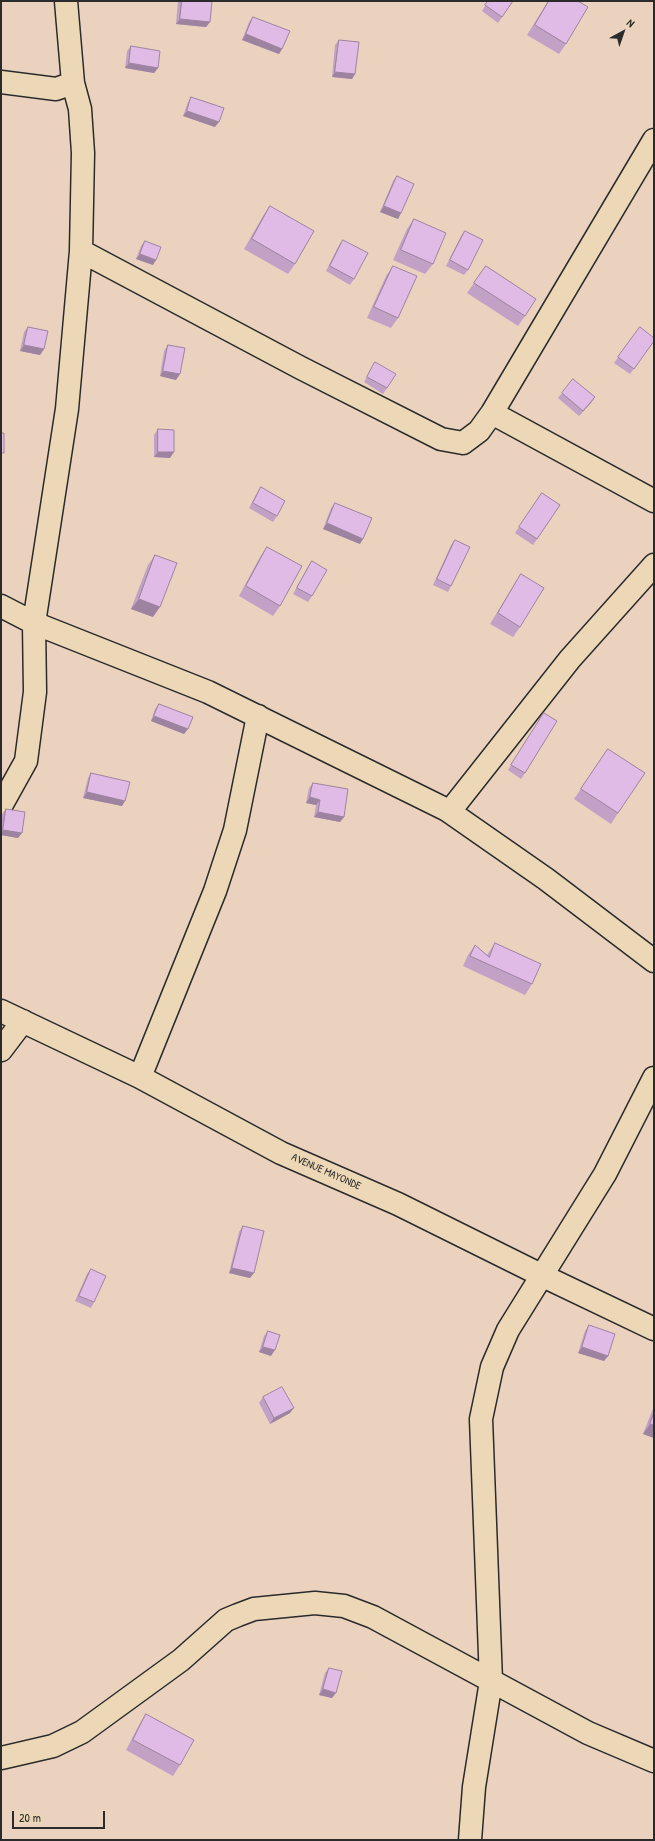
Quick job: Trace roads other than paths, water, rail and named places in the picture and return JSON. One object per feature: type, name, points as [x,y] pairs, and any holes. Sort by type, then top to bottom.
[{"type":"street","points":[[1,806],[26,761],[35,692],[34,623],[67,409],[81,251],[82,153],[80,109],[73,83],[66,1]]},
{"type":"street","points":[[1,82],[56,89],[73,83]]},
{"type":"street","points":[[81,251],[301,368],[441,439],[463,443],[479,431],[492,413],[654,140]]},
{"type":"street","points":[[492,413],[654,501]]},
{"type":"street","points":[[447,810],[454,806],[570,659],[654,565]]},
{"type":"street","points":[[1,606],[34,623],[208,692],[447,810],[546,879],[654,961]]},
{"type":"street","points":[[140,1077],[215,891],[235,830],[258,716]]},
{"type":"street","name":"AVENUE MAYONDE","points":[[1,1011],[140,1077],[281,1153],[398,1204],[654,1329]]},
{"type":"street","points":[[1,1050],[23,1021]]},
{"type":"street","points":[[470,1840],[474,1787],[491,1681],[481,1419],[492,1367],[508,1330],[605,1174],[654,1078]]},
{"type":"street","points":[[1,1758],[53,1746],[82,1732],[181,1660],[226,1620],[254,1609],[315,1603],[344,1606],[374,1617],[588,1733],[654,1761]]}]
